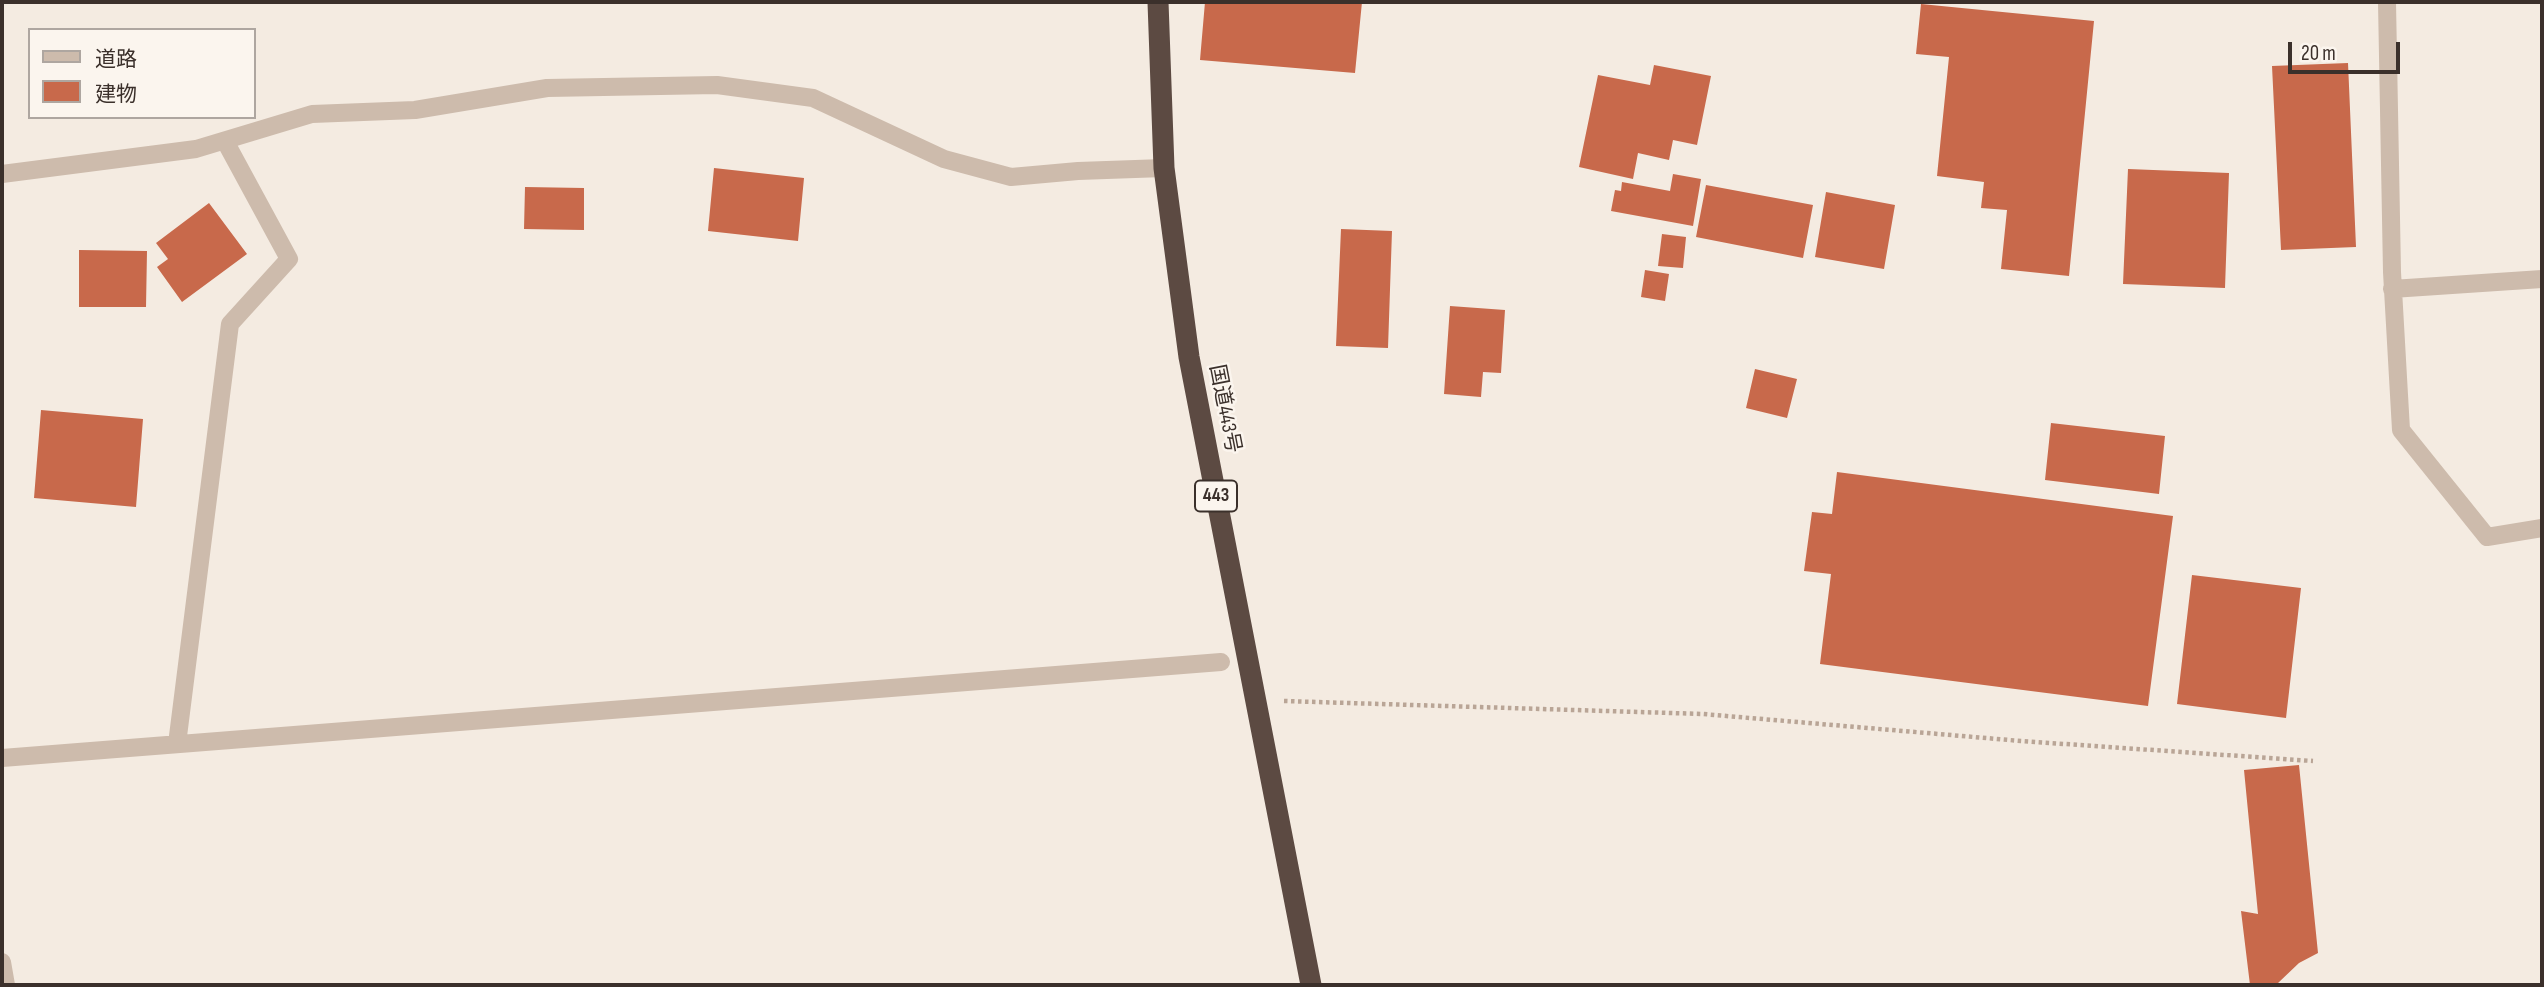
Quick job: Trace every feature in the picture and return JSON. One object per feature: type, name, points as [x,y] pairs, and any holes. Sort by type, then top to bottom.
[{"type":"highway","name":"国道443号","points":[[1158,2],[1164,168],[1189,356],[1311,985]]},
{"type":"street","points":[[2387,2],[2392,289],[2401,430],[2487,537],[2542,528]]},
{"type":"street","points":[[2,174],[196,149],[312,114],[415,110],[547,88],[717,85],[813,98],[944,159],[1011,177],[1164,168]]},
{"type":"street","points":[[177,744],[230,324],[289,259],[225,141]]},
{"type":"street","points":[[2392,289],[2542,279]]},
{"type":"street","points":[[2,758],[1221,662]]},
{"type":"street","points":[[2,962],[6,985]]},
{"type":"path","points":[[1256,700],[1703,714],[2021,741],[2313,761]]},
{"type":"building","points":[[1205,2],[1362,2],[1355,73],[1200,60]]},
{"type":"building","points":[[1921,4],[2094,21],[2069,276],[2001,269],[2007,210],[1981,208],[1984,182],[1937,176],[1949,57],[1916,54]]},
{"type":"building","points":[[2348,63],[2356,247],[2281,250],[2272,66]]},
{"type":"building","points":[[1654,65],[1711,76],[1697,145],[1673,140],[1669,160],[1638,153],[1633,179],[1579,167],[1598,75],[1650,85]]},
{"type":"building","points":[[714,168],[804,178],[798,241],[708,231]]},
{"type":"building","points":[[2128,169],[2229,173],[2225,288],[2123,284]]},
{"type":"building","points":[[1673,174],[1701,179],[1693,226],[1611,211],[1615,190],[1621,191],[1622,182],[1670,191]]},
{"type":"building","points":[[1706,185],[1813,205],[1803,258],[1696,237]]},
{"type":"building","points":[[525,187],[584,188],[584,230],[524,229]]},
{"type":"building","points":[[1826,192],[1895,205],[1884,269],[1815,257]]},
{"type":"building","points":[[209,203],[247,254],[182,302],[157,267],[168,259],[156,243]]},
{"type":"building","points":[[1341,229],[1392,231],[1388,348],[1336,346]]},
{"type":"building","points":[[1662,234],[1686,237],[1683,268],[1658,266]]},
{"type":"building","points":[[79,250],[147,251],[146,307],[79,307]]},
{"type":"building","points":[[1645,270],[1669,274],[1665,301],[1641,297]]},
{"type":"building","points":[[1450,306],[1505,310],[1501,373],[1483,372],[1481,397],[1444,394]]},
{"type":"building","points":[[1755,369],[1797,379],[1787,418],[1746,408]]},
{"type":"building","points":[[41,410],[143,419],[136,507],[34,498]]},
{"type":"building","points":[[2051,423],[2165,436],[2159,494],[2045,480]]},
{"type":"building","points":[[1837,472],[2173,516],[2148,706],[1820,664],[1831,574],[1804,571],[1812,512],[1832,514]]},
{"type":"building","points":[[2192,575],[2301,588],[2286,718],[2177,704]]},
{"type":"building","points":[[2299,765],[2318,953],[2299,963],[2278,983],[2250,985],[2241,911],[2258,914],[2244,770]]}]
